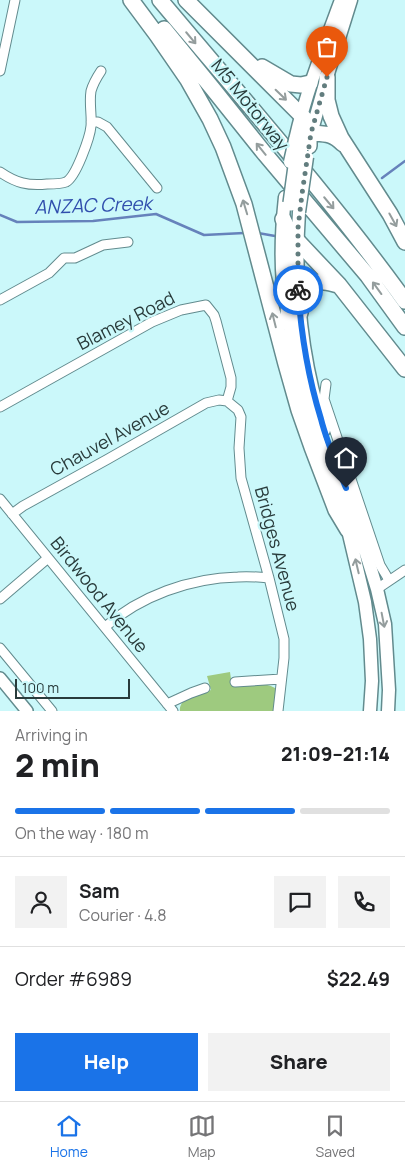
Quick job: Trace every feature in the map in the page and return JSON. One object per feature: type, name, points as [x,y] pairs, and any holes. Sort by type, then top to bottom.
[{"type":"highway","points":[[131,0],[188,80],[223,147],[249,220],[299,410],[336,510],[348,530]]},
{"type":"highway","name":"M5 Motorway","points":[[140,0],[368,276],[405,327]]},
{"type":"highway","name":"M5 Motorway","points":[[160,0],[333,207],[376,260],[405,301]]},
{"type":"highway","points":[[186,0],[301,114],[308,124],[305,143],[297,159],[292,204],[294,318]]},
{"type":"highway","points":[[238,51],[267,71],[291,84],[302,85],[310,83]]},
{"type":"highway","points":[[327,77],[327,100],[331,116],[341,138],[390,214],[405,242]]},
{"type":"highway","points":[[305,143],[331,134],[348,149]]},
{"type":"highway","points":[[283,219],[294,238],[339,285],[405,369]]},
{"type":"highway","points":[[294,318],[303,294],[315,284],[324,282],[339,285]]},
{"type":"main road","points":[[301,114],[310,83],[341,0]]},
{"type":"main road","points":[[305,143],[351,0]]},
{"type":"main road","points":[[292,204],[283,219],[282,265],[320,419],[346,488],[377,589],[385,624],[389,690],[388,711]]},
{"type":"main road","points":[[294,318],[298,372],[306,402],[337,492],[365,602],[370,639],[372,681],[370,711]]},
{"type":"main road","points":[[0,678],[27,711]]},
{"type":"street","points":[[0,71],[15,0]]},
{"type":"street","points":[[0,172],[12,180],[23,184],[55,184],[69,180],[87,143],[91,122],[90,99],[92,89],[102,71]]},
{"type":"street","points":[[91,122],[98,122],[107,127],[157,188]]},
{"type":"street","points":[[0,300],[49,273],[64,258],[75,258],[103,244],[128,242]]},
{"type":"street","name":"Blamey Road","points":[[0,407],[152,322],[181,310],[206,305],[214,315],[231,378],[231,387],[227,401]]},
{"type":"street","points":[[326,384],[324,399],[380,565],[389,580]]},
{"type":"street","name":"Chauvel Avenue","points":[[12,514],[206,403],[218,400],[227,401]]},
{"type":"street","name":"Bridges Avenue","points":[[227,401],[238,410],[241,417],[239,448],[241,478],[284,639],[284,658],[278,711]]},
{"type":"street","name":"Birdwood Avenue","points":[[0,499],[170,707]]},
{"type":"street","points":[[0,599],[48,558]]},
{"type":"street","points":[[377,589],[405,570]]},
{"type":"street","points":[[104,627],[132,607],[176,588],[216,579],[238,577],[269,578]]},
{"type":"street","points":[[0,648],[52,711]]},
{"type":"street","points":[[235,682],[281,679]]},
{"type":"street","points":[[170,707],[191,693],[205,688]]},
{"type":"green space","points":[[230,672],[232,686],[260,684],[275,688],[277,694],[275,711],[180,711],[184,700],[211,690],[207,676]]},
{"type":"waterway","name":"ANZAC Creek","points":[[382,178],[405,161]]},
{"type":"waterway","name":"ANZAC Creek","points":[[0,215],[17,222],[93,221],[156,214],[204,235],[244,233]]},
{"type":"waterway","name":"ANZAC Creek","points":[[258,233],[275,236]]},
{"type":"way so far","points":[[298,290],[299,212],[311,133],[327,77]]},
{"type":"route","points":[[298,290],[309,372],[320,419],[346,488]]}]
